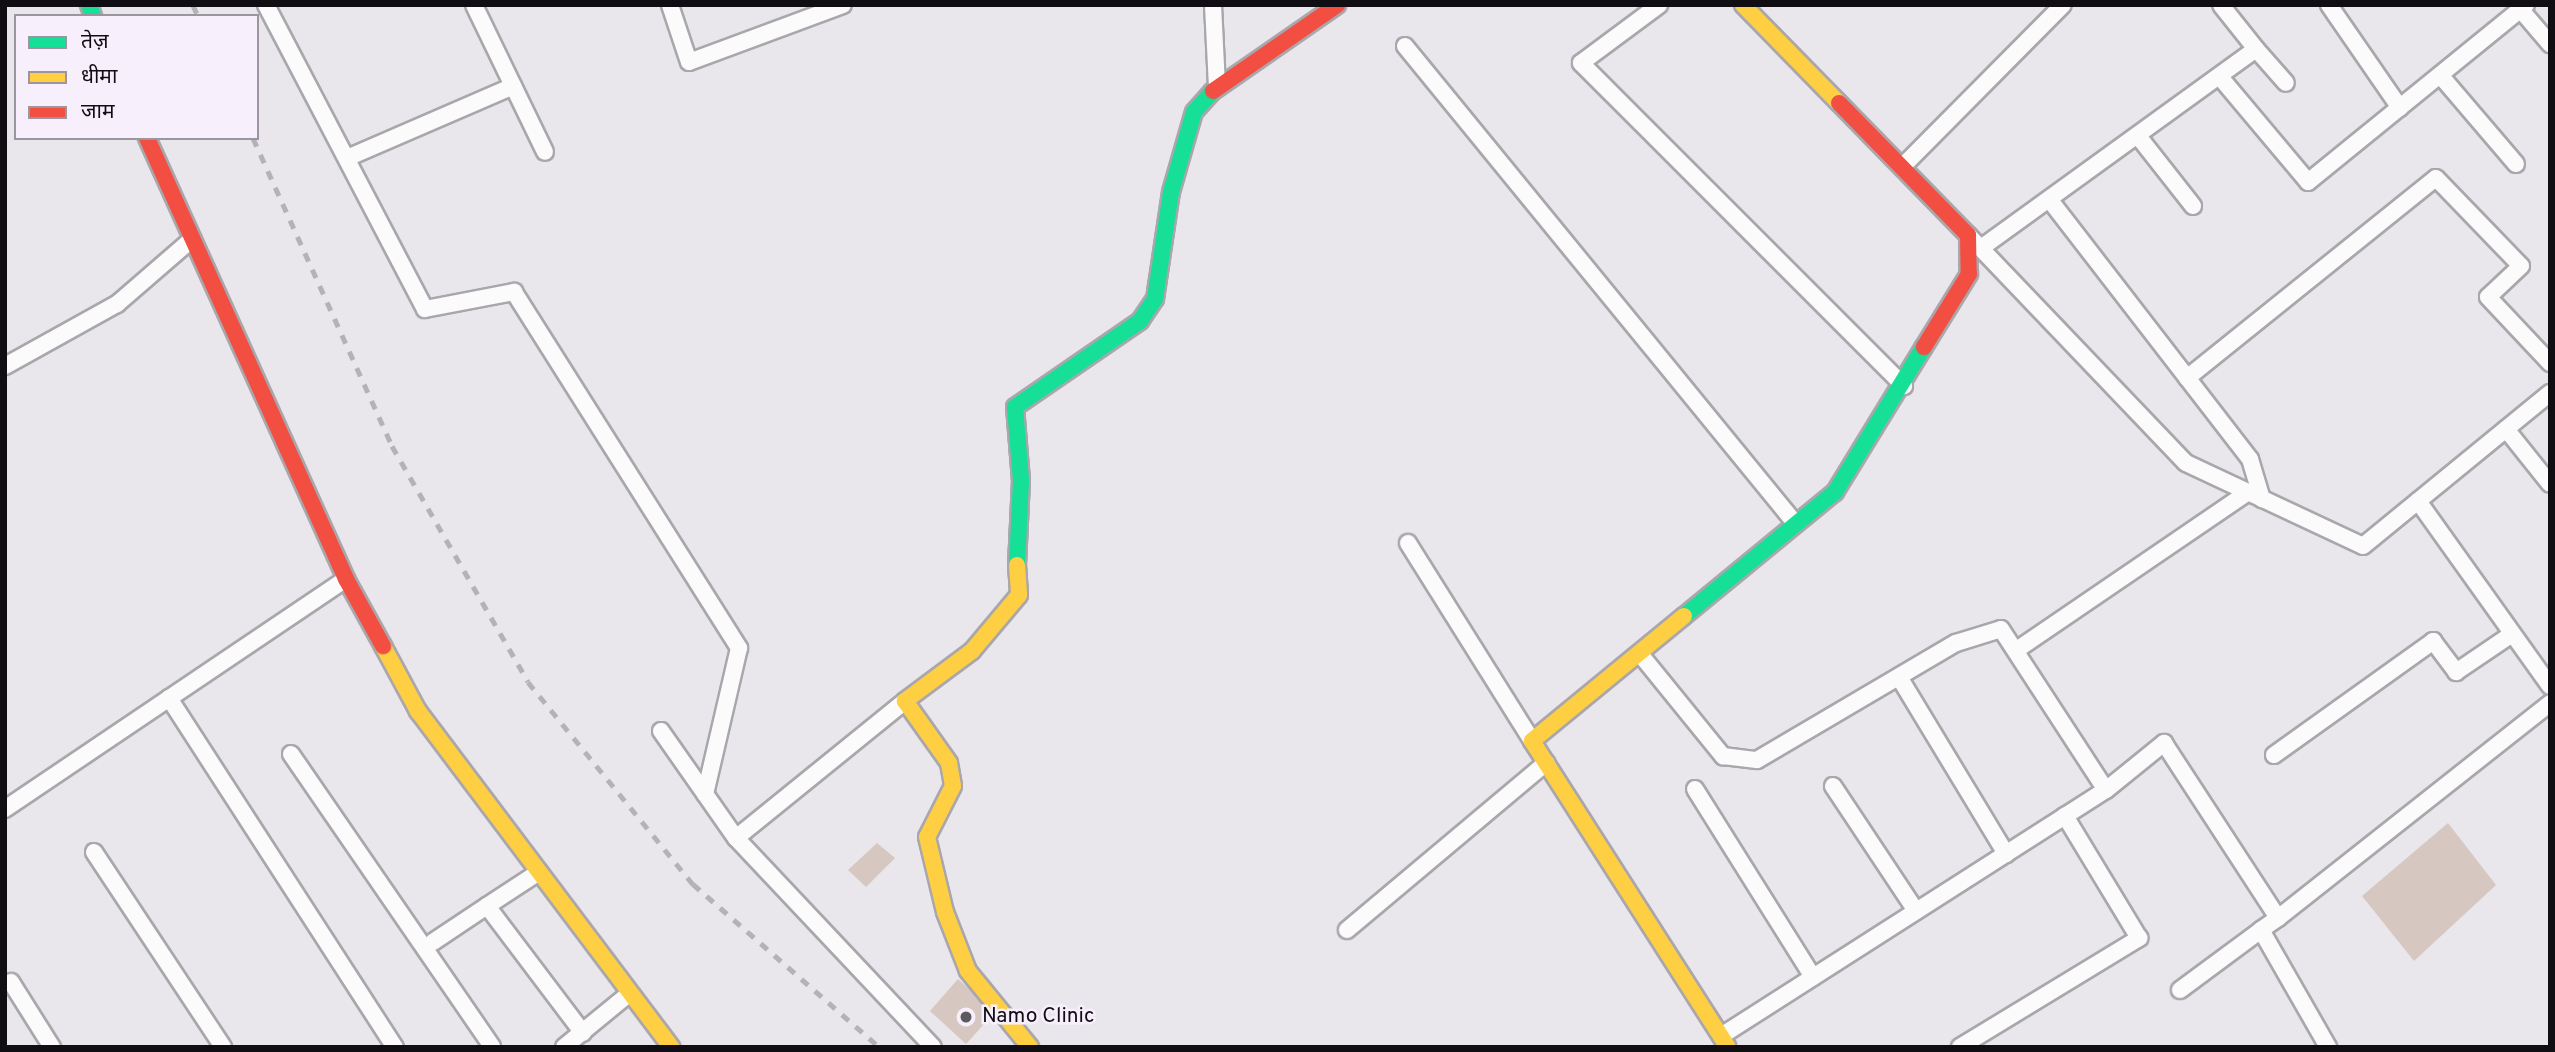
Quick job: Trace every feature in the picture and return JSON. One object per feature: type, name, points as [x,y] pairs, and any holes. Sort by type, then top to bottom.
[{"type":"street","points":[[266,5],[425,309],[514,292],[739,648],[705,794]]},
{"type":"street","points":[[474,5],[545,152]]},
{"type":"street","points":[[670,5],[689,62],[799,13],[843,5]]},
{"type":"street","points":[[1213,5],[1217,87]]},
{"type":"street","points":[[736,838],[905,701],[972,651],[1019,595],[1021,481],[1015,407],[1030,393],[1140,321],[1155,299],[1171,192],[1194,112],[1217,87],[1337,5]]},
{"type":"street","points":[[1658,5],[1581,63],[1904,386]]},
{"type":"street","points":[[1744,5],[2186,463],[2362,546],[2550,393]]},
{"type":"street","points":[[1902,167],[2063,5]]},
{"type":"street","points":[[2221,5],[2286,83]]},
{"type":"street","points":[[2329,5],[2400,108]]},
{"type":"street","points":[[2220,77],[2308,182],[2523,7],[2550,44]]},
{"type":"street","points":[[1405,46],[1795,523]]},
{"type":"street","points":[[1981,248],[2256,50]]},
{"type":"street","points":[[2440,75],[2516,164]]},
{"type":"street","points":[[347,158],[513,86]]},
{"type":"street","points":[[2138,136],[2193,206]]},
{"type":"street","points":[[148,140],[346,579],[418,711],[671,1047]]},
{"type":"street","points":[[2187,378],[2436,178],[2521,266],[2488,297],[2550,363]]},
{"type":"street","points":[[2049,199],[2250,459],[2255,496]]},
{"type":"street","points":[[1532,741],[1835,492],[1904,386],[1969,274],[1968,235]]},
{"type":"street","points":[[5,366],[117,304],[192,239]]},
{"type":"street","points":[[2506,429],[2550,484]]},
{"type":"street","points":[[2018,649],[2255,496]]},
{"type":"street","points":[[2418,501],[2550,686]]},
{"type":"street","points":[[1408,543],[1723,1043],[1813,977],[2106,790],[2164,743],[2277,918]]},
{"type":"street","points":[[5,809],[346,579]]},
{"type":"street","points":[[1640,653],[1723,756],[1757,760],[1956,643],[2001,629],[2018,649],[2106,790]]},
{"type":"street","points":[[2274,755],[2433,641],[2456,672],[2512,634]]},
{"type":"street","points":[[1899,677],[2006,854]]},
{"type":"street","points":[[169,698],[395,1047]]},
{"type":"street","points":[[905,701],[949,763],[953,786],[927,837],[949,922],[968,971],[1030,1047]]},
{"type":"street","points":[[2180,990],[2277,918],[2550,703]]},
{"type":"street","points":[[661,731],[736,838],[933,1047]]},
{"type":"street","points":[[291,754],[492,1047]]},
{"type":"street","points":[[1347,930],[1546,764]]},
{"type":"street","points":[[1833,786],[1916,911]]},
{"type":"street","points":[[1696,789],[1813,977]]},
{"type":"street","points":[[1960,1047],[2139,938],[2065,816]]},
{"type":"street","points":[[94,852],[223,1047]]},
{"type":"street","points":[[433,942],[539,872]]},
{"type":"street","points":[[487,906],[583,1033]]},
{"type":"street","points":[[2261,930],[2328,1047]]},
{"type":"street","points":[[11,982],[52,1047]]},
{"type":"street","points":[[564,1047],[630,993]]},
{"type":"building","points":[[2448,823],[2496,885],[2414,961],[2362,896]]},
{"type":"building","points":[[877,843],[895,858],[866,887],[848,870]]},
{"type":"building","points":[[958,979],[995,1012],[966,1044],[930,1011]]},
{"type":"railway","points":[[193,5],[197,14]]},
{"type":"railway","points":[[254,140],[392,446],[528,682],[693,884],[879,1047]]},
{"type":"traffic: fast","points":[[89,5],[92,14]]},
{"type":"traffic: fast","points":[[1017,565],[1021,481],[1015,407],[1140,321],[1155,299],[1171,192],[1194,112],[1213,91]]},
{"type":"traffic: fast","points":[[1684,616],[1835,492],[1924,347]]},
{"type":"traffic: slow","points":[[1743,5],[1839,103]]},
{"type":"traffic: slow","points":[[1017,565],[1019,595],[972,651],[905,701],[949,763],[953,786],[927,837],[945,912],[968,971],[1030,1047]]},
{"type":"traffic: slow","points":[[1684,616],[1532,741],[1728,1047]]},
{"type":"traffic: slow","points":[[383,646],[418,711],[671,1047]]},
{"type":"traffic: jam","points":[[1213,91],[1337,5]]},
{"type":"traffic: jam","points":[[1839,103],[1968,235],[1969,274],[1924,347]]},
{"type":"traffic: jam","points":[[148,140],[346,579],[383,646]]},
{"type":"place","name":"Namo Clinic","points":[[966,1017]]}]
